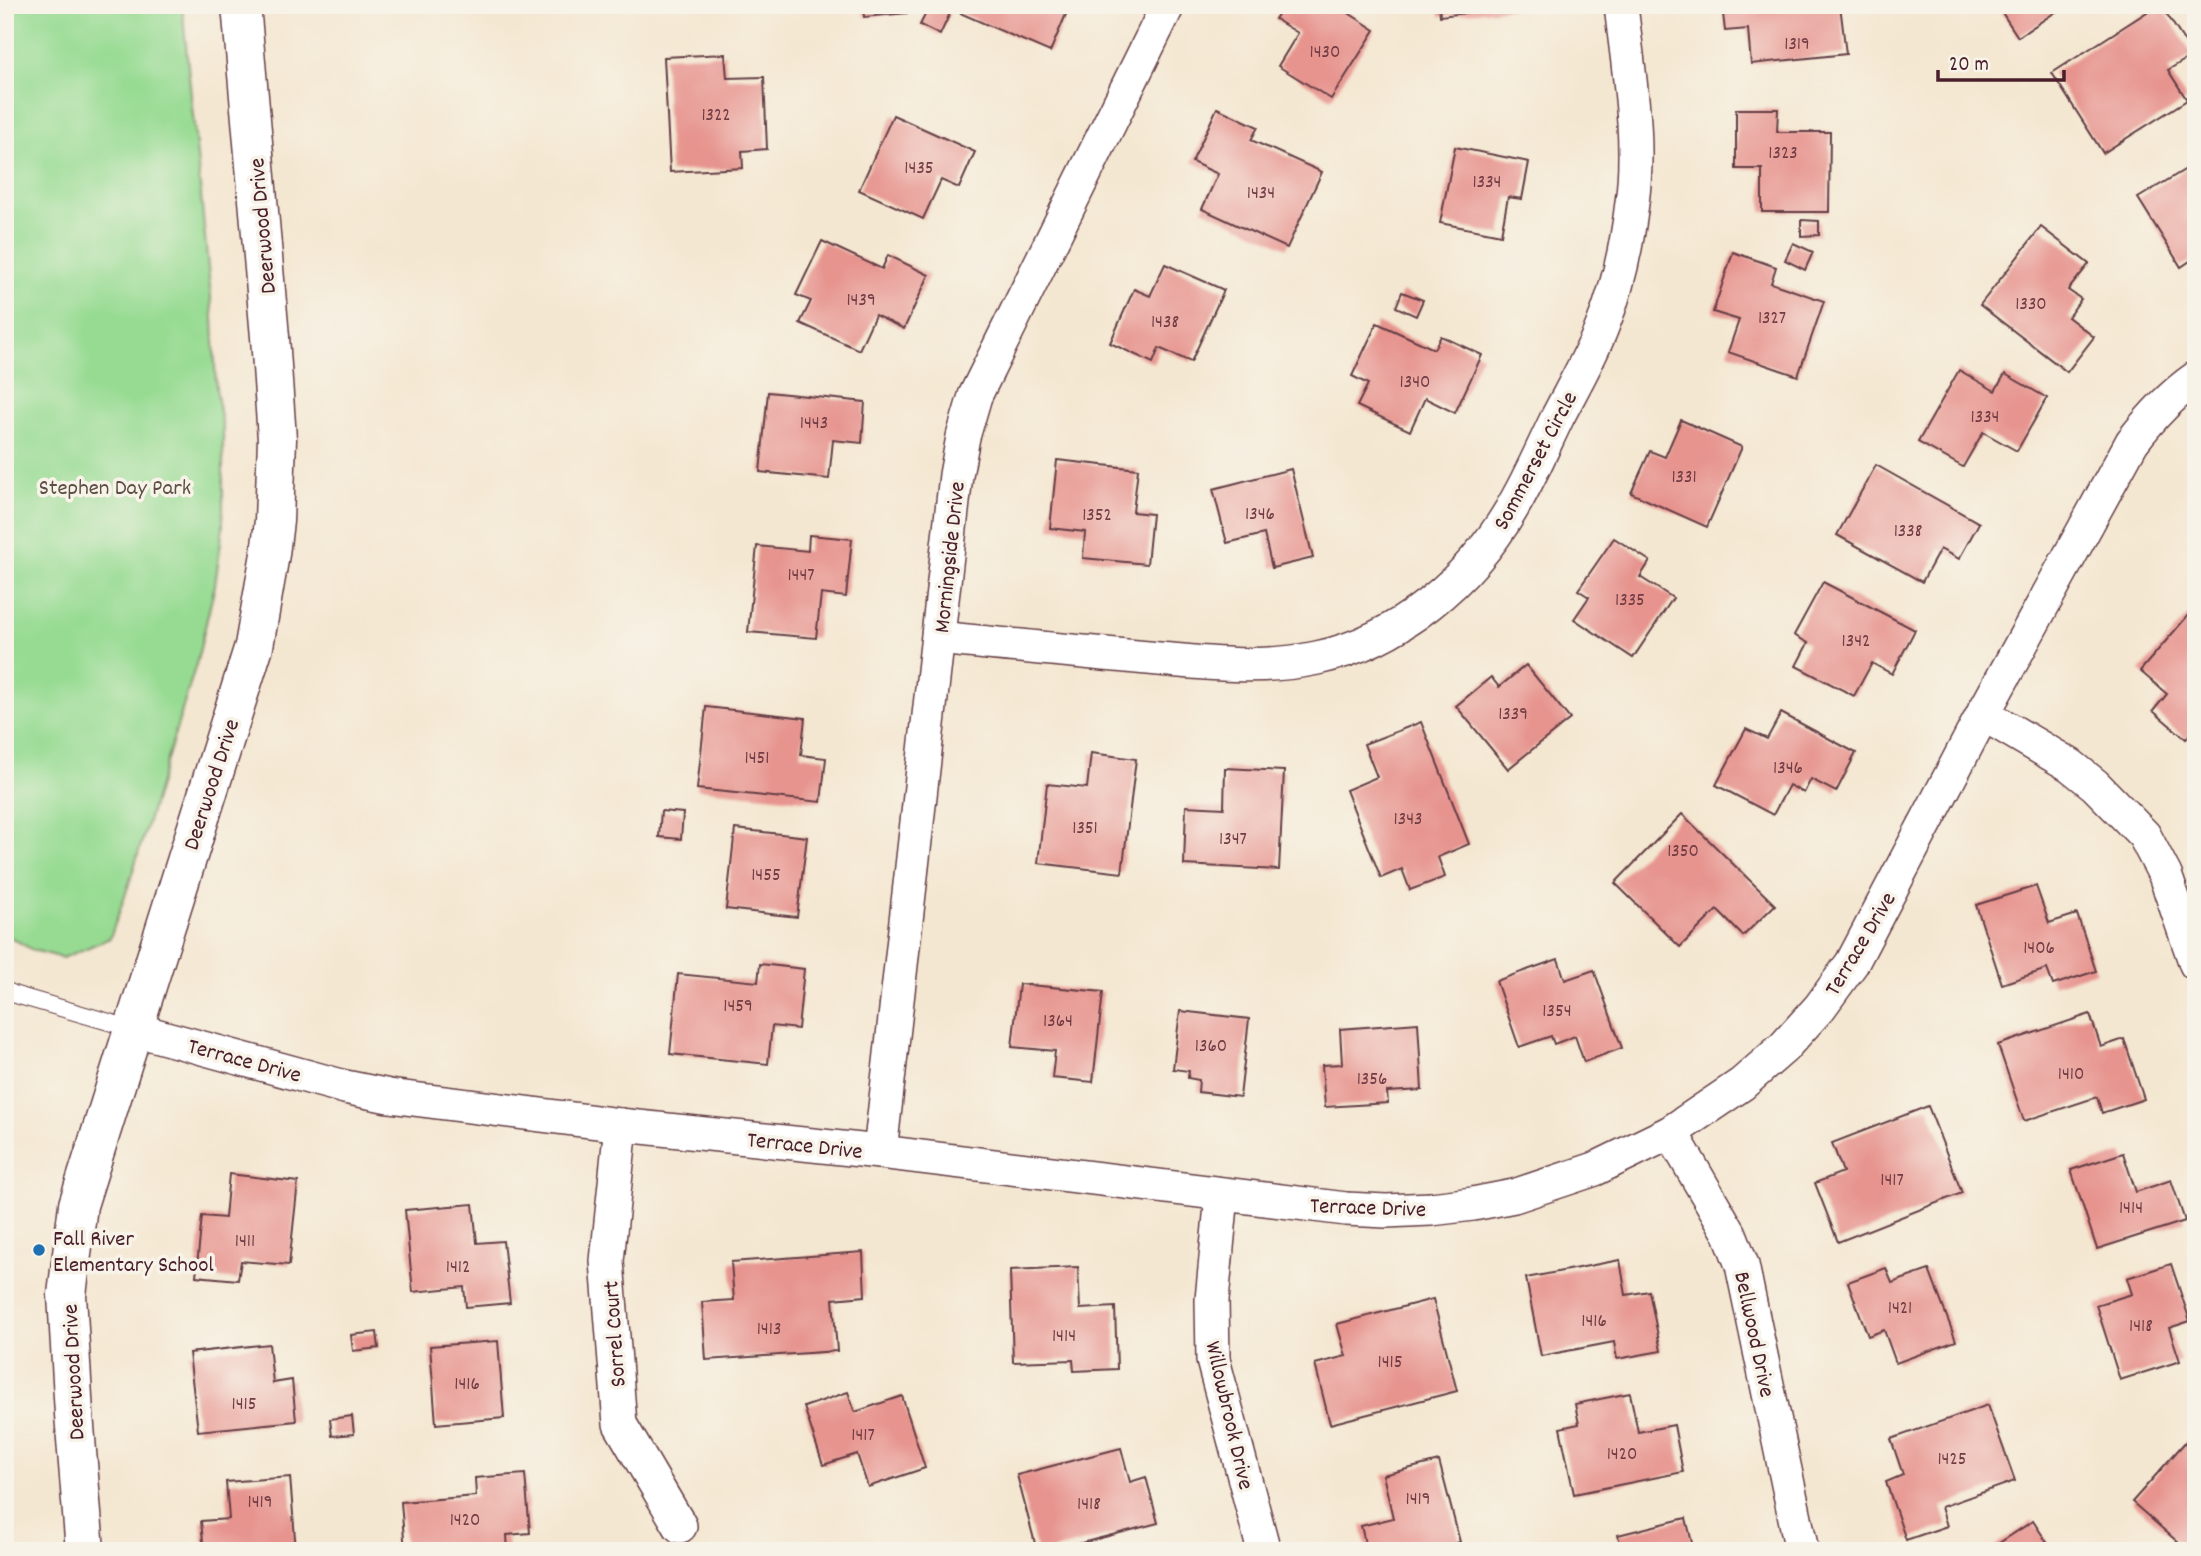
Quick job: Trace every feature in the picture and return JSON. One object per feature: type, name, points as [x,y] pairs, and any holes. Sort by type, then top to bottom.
[{"type":"street","name":"Deerwood Drive","points":[[85,1551],[67,1295],[79,1205],[254,646],[273,532],[276,427],[241,5]]},
{"type":"street","name":"Morningside Drive","points":[[880,1152],[956,475],[963,437],[975,396],[1168,5]]},
{"type":"street","name":"Sommerset Circle","points":[[939,638],[1229,665],[1298,662],[1320,658],[1371,639],[1414,615],[1446,590],[1471,565],[1511,510],[1602,328],[1614,291],[1625,250],[1633,202],[1635,161],[1633,114],[1621,5]]},
{"type":"street","name":"Terrace Drive","points":[[133,1029],[345,1087],[389,1096],[621,1125],[880,1152],[1346,1209],[1431,1209],[1514,1196],[1595,1169],[1671,1132],[1752,1075],[1783,1048],[1820,1007],[1852,963],[1983,714],[2132,442],[2166,400],[2196,377]]},
{"type":"street","points":[[1983,714],[2070,765],[2095,785],[2144,835],[2165,875],[2196,964]]},
{"type":"street","name":"Sorrel Court","points":[[621,1125],[607,1261],[620,1424],[680,1526]]},
{"type":"street","name":"Bellwood Drive","points":[[1671,1132],[1730,1234],[1742,1265],[1802,1551]]},
{"type":"street","name":"Willowbrook Drive","points":[[1222,1195],[1212,1300],[1213,1360],[1264,1551]]},
{"type":"lane","points":[[5,989],[16,995],[133,1029]]},
{"type":"green space","name":"Stephen Day Park","points":[[5,5],[182,5],[213,318],[216,388],[223,430],[223,527],[215,585],[197,661],[110,938],[63,958],[33,950],[5,934]]},
{"type":"building","points":[[863,5],[906,5],[907,13],[864,17]]},
{"type":"building","points":[[930,5],[945,5],[952,9],[940,35],[920,25]]},
{"type":"building","points":[[963,5],[1070,5],[1050,52],[960,13]]},
{"type":"building","points":[[1284,5],[1336,5],[1375,30],[1331,99],[1278,66],[1298,33],[1275,19]]},
{"type":"building","points":[[1439,5],[1520,5],[1520,7],[1440,16]]},
{"type":"building","points":[[1722,5],[1840,5],[1846,54],[1751,64],[1748,29],[1725,31]]},
{"type":"building","points":[[1997,5],[2066,5],[2018,37]]},
{"type":"building","points":[[2161,5],[2193,55],[2168,70],[2187,100],[2103,153],[2052,73]]},
{"type":"building","points":[[725,54],[727,78],[764,77],[767,149],[742,151],[743,168],[670,172],[664,57]]},
{"type":"building","points":[[1217,108],[1258,127],[1251,140],[1322,172],[1287,248],[1202,209],[1218,174],[1192,162]]},
{"type":"building","points":[[1736,109],[1778,109],[1777,132],[1830,132],[1829,212],[1762,212],[1762,169],[1736,169]]},
{"type":"building","points":[[893,115],[975,152],[959,188],[941,180],[923,219],[859,190]]},
{"type":"building","points":[[1455,147],[1529,162],[1522,199],[1508,197],[1501,235],[1440,223]]},
{"type":"building","points":[[2196,163],[2196,257],[2181,267],[2138,198]]},
{"type":"building","points":[[1801,220],[1819,221],[1819,235],[1801,236]]},
{"type":"building","points":[[2041,227],[2089,264],[2068,290],[2081,299],[2068,317],[2094,337],[2067,372],[1980,305]]},
{"type":"building","points":[[822,241],[882,269],[888,255],[929,275],[904,329],[875,315],[859,350],[800,323],[811,301],[796,295]]},
{"type":"building","points":[[1793,243],[1813,252],[1805,270],[1785,260]]},
{"type":"building","points":[[1733,252],[1776,267],[1771,283],[1824,301],[1798,376],[1728,352],[1739,320],[1713,312]]},
{"type":"building","points":[[1165,264],[1224,290],[1191,362],[1159,348],[1153,363],[1110,343],[1134,289],[1150,296]]},
{"type":"building","points":[[1402,292],[1423,300],[1416,316],[1396,307]]},
{"type":"building","points":[[1377,323],[1434,349],[1441,336],[1482,355],[1455,413],[1425,398],[1410,431],[1357,406],[1368,384],[1352,376]]},
{"type":"building","points":[[1959,370],[1995,391],[2005,374],[2047,398],[2017,451],[1983,432],[1963,467],[1918,442]]},
{"type":"building","points":[[768,392],[865,402],[862,443],[833,440],[829,479],[760,472]]},
{"type":"building","points":[[1681,420],[1742,447],[1707,527],[1631,493],[1650,451],[1665,457]]},
{"type":"building","points":[[1057,460],[1138,469],[1133,512],[1152,514],[1147,564],[1083,558],[1085,532],[1050,528]]},
{"type":"building","points":[[1876,465],[1979,523],[1959,559],[1940,549],[1922,582],[1837,535]]},
{"type":"building","points":[[1291,469],[1313,558],[1272,568],[1264,534],[1227,543],[1213,489]]},
{"type":"building","points":[[809,535],[852,539],[846,597],[821,594],[816,638],[748,632],[757,546],[808,551]]},
{"type":"building","points":[[1614,538],[1650,561],[1640,577],[1673,598],[1633,658],[1574,619],[1589,597],[1578,590]]},
{"type":"building","points":[[1823,582],[1915,630],[1892,674],[1872,663],[1854,696],[1796,666],[1808,643],[1794,635]]},
{"type":"building","points":[[2196,606],[2196,728],[2186,739],[2153,711],[2167,694],[2140,671]]},
{"type":"building","points":[[1526,665],[1570,719],[1508,769],[1456,706],[1491,677],[1499,687]]},
{"type":"building","points":[[706,707],[805,718],[801,755],[826,758],[821,802],[697,789]]},
{"type":"building","points":[[1781,713],[1856,753],[1836,792],[1811,779],[1804,793],[1789,785],[1773,815],[1716,785],[1746,729],[1767,739]]},
{"type":"building","points":[[1421,722],[1469,844],[1438,857],[1445,877],[1410,890],[1402,869],[1381,878],[1346,790],[1377,777],[1364,744]]},
{"type":"building","points":[[1091,753],[1136,759],[1122,873],[1038,863],[1047,784],[1087,788]]},
{"type":"building","points":[[1225,768],[1284,771],[1279,870],[1184,865],[1186,806],[1224,808]]},
{"type":"building","points":[[661,811],[683,813],[681,839],[659,837]]},
{"type":"building","points":[[1682,814],[1775,905],[1743,936],[1717,910],[1680,947],[1615,883]]},
{"type":"building","points":[[735,829],[807,837],[797,917],[726,909]]},
{"type":"building","points":[[2036,886],[2049,923],[2077,914],[2096,971],[2053,985],[2047,969],[2002,984],[1976,905]]},
{"type":"building","points":[[1558,959],[1565,980],[1594,970],[1622,1048],[1584,1062],[1575,1036],[1554,1044],[1551,1036],[1519,1047],[1496,981]]},
{"type":"building","points":[[760,964],[804,969],[798,1029],[772,1026],[768,1064],[670,1054],[678,974],[758,982]]},
{"type":"building","points":[[1019,984],[1103,992],[1093,1082],[1052,1078],[1055,1051],[1012,1047]]},
{"type":"building","points":[[1180,1011],[1249,1019],[1240,1097],[1198,1092],[1199,1080],[1188,1078],[1189,1071],[1173,1069]]},
{"type":"building","points":[[2090,1014],[2101,1047],[2124,1039],[2144,1099],[2102,1113],[2097,1097],[2024,1121],[1998,1045]]},
{"type":"building","points":[[1418,1023],[1422,1090],[1387,1092],[1388,1103],[1325,1107],[1322,1065],[1342,1064],[1340,1029]]},
{"type":"building","points":[[1928,1106],[1962,1193],[1838,1242],[1815,1183],[1843,1172],[1832,1143]]},
{"type":"building","points":[[2123,1153],[2136,1192],[2171,1180],[2185,1221],[2097,1249],[2071,1170]]},
{"type":"building","points":[[229,1174],[298,1182],[289,1265],[241,1261],[238,1280],[196,1276],[202,1216],[225,1218]]},
{"type":"building","points":[[473,1204],[477,1243],[503,1241],[510,1303],[466,1307],[464,1287],[413,1292],[405,1210]]},
{"type":"building","points":[[863,1252],[865,1296],[833,1299],[837,1351],[706,1360],[702,1302],[734,1300],[731,1262]]},
{"type":"building","points":[[1620,1260],[1626,1295],[1649,1291],[1661,1351],[1617,1359],[1614,1342],[1541,1356],[1526,1278]]},
{"type":"building","points":[[2171,1264],[2190,1321],[2169,1328],[2180,1361],[2120,1380],[2096,1305],[2132,1294],[2127,1278]]},
{"type":"building","points":[[1078,1267],[1080,1309],[1115,1307],[1117,1369],[1074,1371],[1073,1360],[1013,1362],[1010,1270]]},
{"type":"building","points":[[1886,1268],[1892,1283],[1929,1270],[1956,1341],[1896,1363],[1884,1330],[1868,1336],[1848,1282]]},
{"type":"building","points":[[1433,1299],[1457,1391],[1330,1424],[1315,1364],[1346,1356],[1337,1324]]},
{"type":"building","points":[[377,1332],[379,1348],[353,1351],[351,1335]]},
{"type":"building","points":[[498,1341],[504,1418],[436,1424],[430,1346]]},
{"type":"building","points":[[269,1344],[273,1383],[292,1380],[296,1421],[198,1431],[189,1353]]},
{"type":"building","points":[[848,1392],[855,1412],[902,1396],[925,1468],[868,1487],[857,1454],[823,1465],[804,1407]]},
{"type":"building","points":[[1630,1393],[1638,1432],[1674,1425],[1683,1472],[1574,1494],[1560,1428],[1579,1424],[1575,1404]]},
{"type":"building","points":[[1988,1405],[2015,1481],[1941,1507],[1947,1526],[1906,1540],[1886,1482],[1903,1475],[1891,1439]]},
{"type":"building","points":[[352,1416],[354,1434],[332,1436],[330,1419]]},
{"type":"building","points":[[2196,1430],[2196,1551],[2188,1551],[2132,1502]]},
{"type":"building","points":[[1121,1448],[1130,1482],[1146,1477],[1158,1523],[1051,1551],[1037,1551],[1017,1475]]},
{"type":"building","points":[[1439,1461],[1460,1542],[1427,1551],[1367,1551],[1361,1526],[1393,1518],[1383,1475]]},
{"type":"building","points":[[525,1474],[530,1533],[507,1535],[508,1551],[405,1551],[401,1502],[476,1496],[475,1478]]},
{"type":"building","points":[[290,1477],[296,1551],[204,1551],[201,1521],[229,1519],[226,1482]]},
{"type":"building","points":[[1686,1518],[1694,1551],[1622,1551],[1618,1535]]},
{"type":"building","points":[[2033,1521],[2050,1547],[2044,1551],[1987,1551]]},
{"type":"place","name":"Fall River Elementary School","points":[[39,1250]]}]
